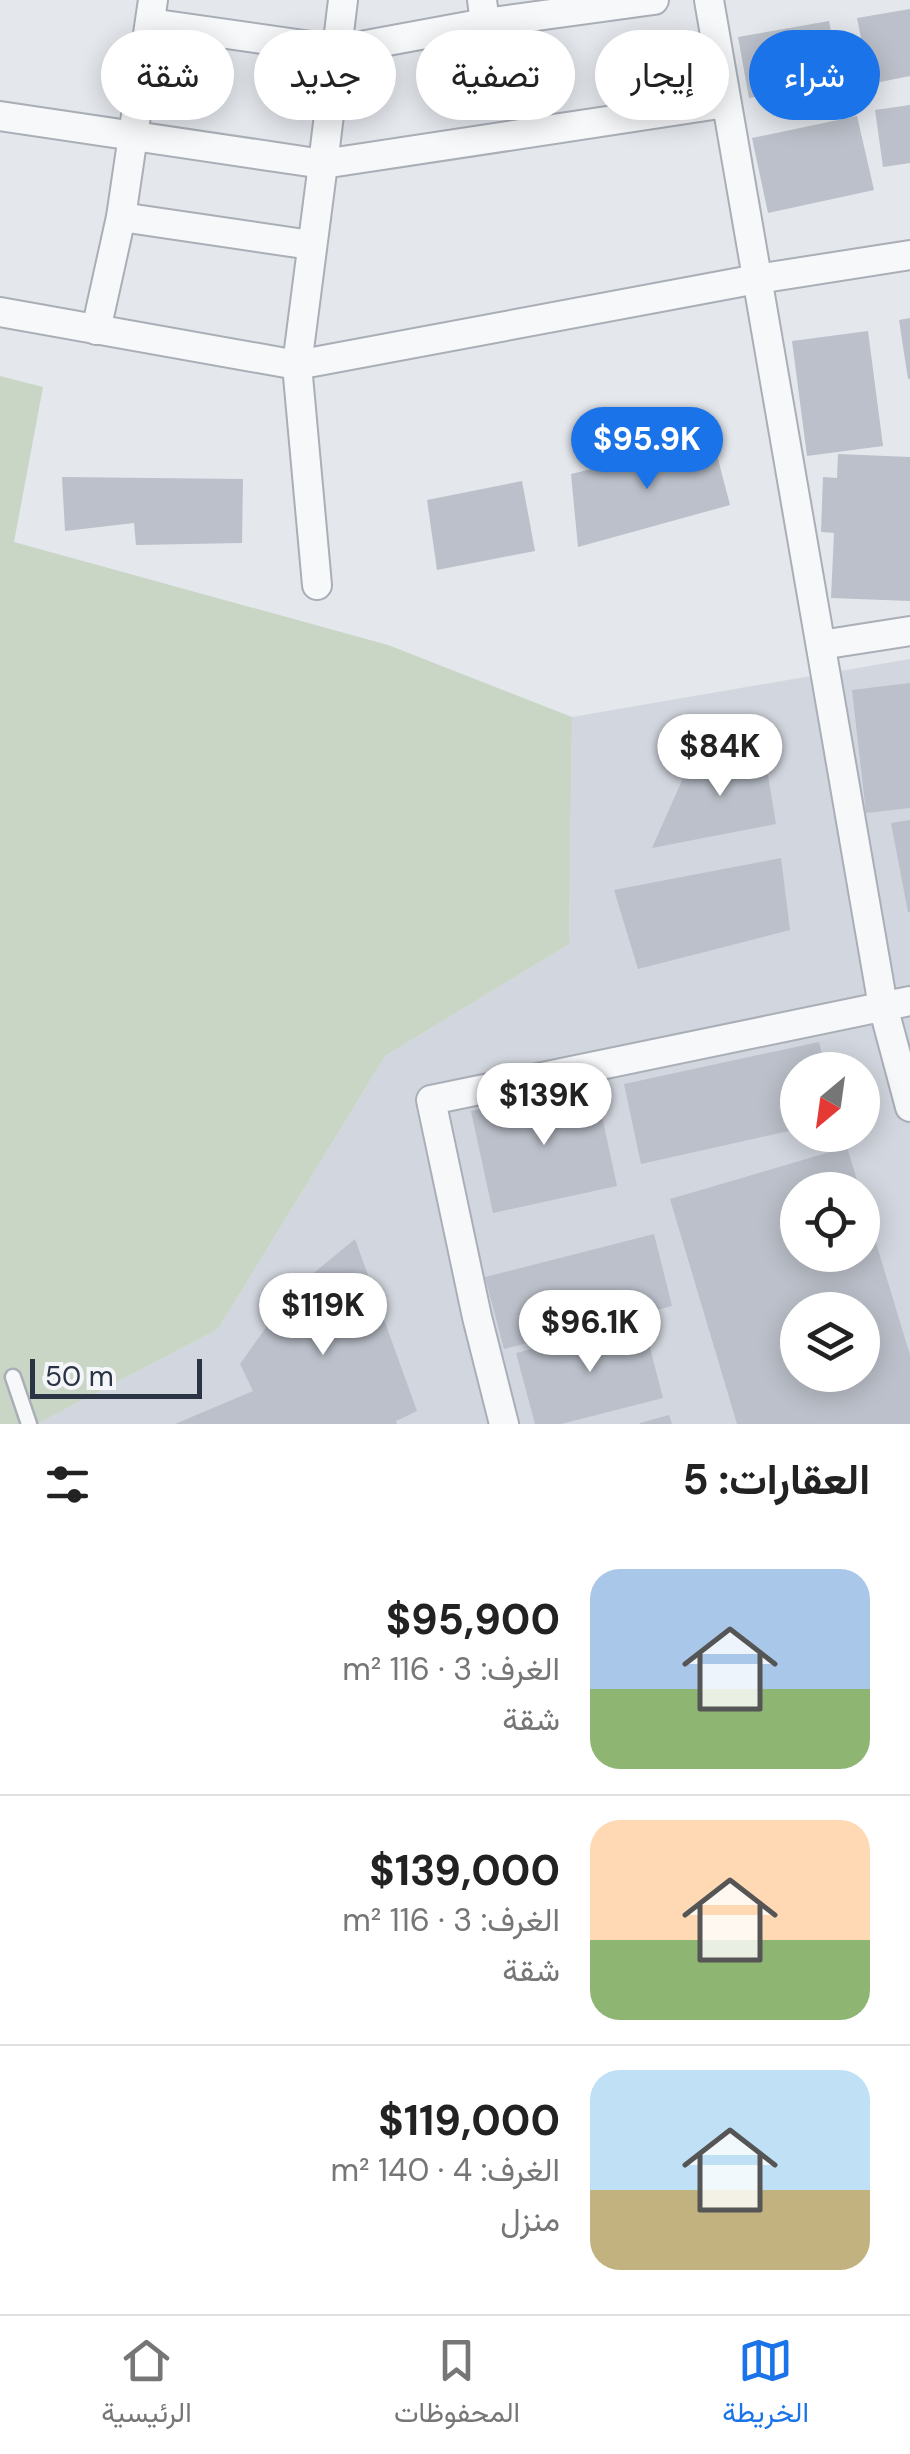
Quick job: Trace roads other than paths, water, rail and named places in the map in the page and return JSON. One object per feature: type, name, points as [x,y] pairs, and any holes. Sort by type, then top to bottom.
[{"type":"street","points":[[340,30],[343,0]]},
{"type":"street","points":[[396,35],[483,12],[654,0]]},
{"type":"street","points":[[709,0],[714,30]]},
{"type":"street","points":[[96,330],[121,217],[152,12],[254,33]]},
{"type":"street","points":[[0,116],[323,164],[614,120]]},
{"type":"street","points":[[317,585],[297,365],[329,120]]},
{"type":"street","points":[[729,120],[822,646],[897,1004],[910,1107]]},
{"type":"street","points":[[121,217],[310,245]]},
{"type":"street","points":[[0,312],[297,365],[757,279],[910,255]]},
{"type":"street","points":[[822,646],[910,630]]},
{"type":"street","points":[[504,1424],[431,1100],[897,1004]]},
{"type":"lane","points":[[13,1376],[28,1424]]}]
